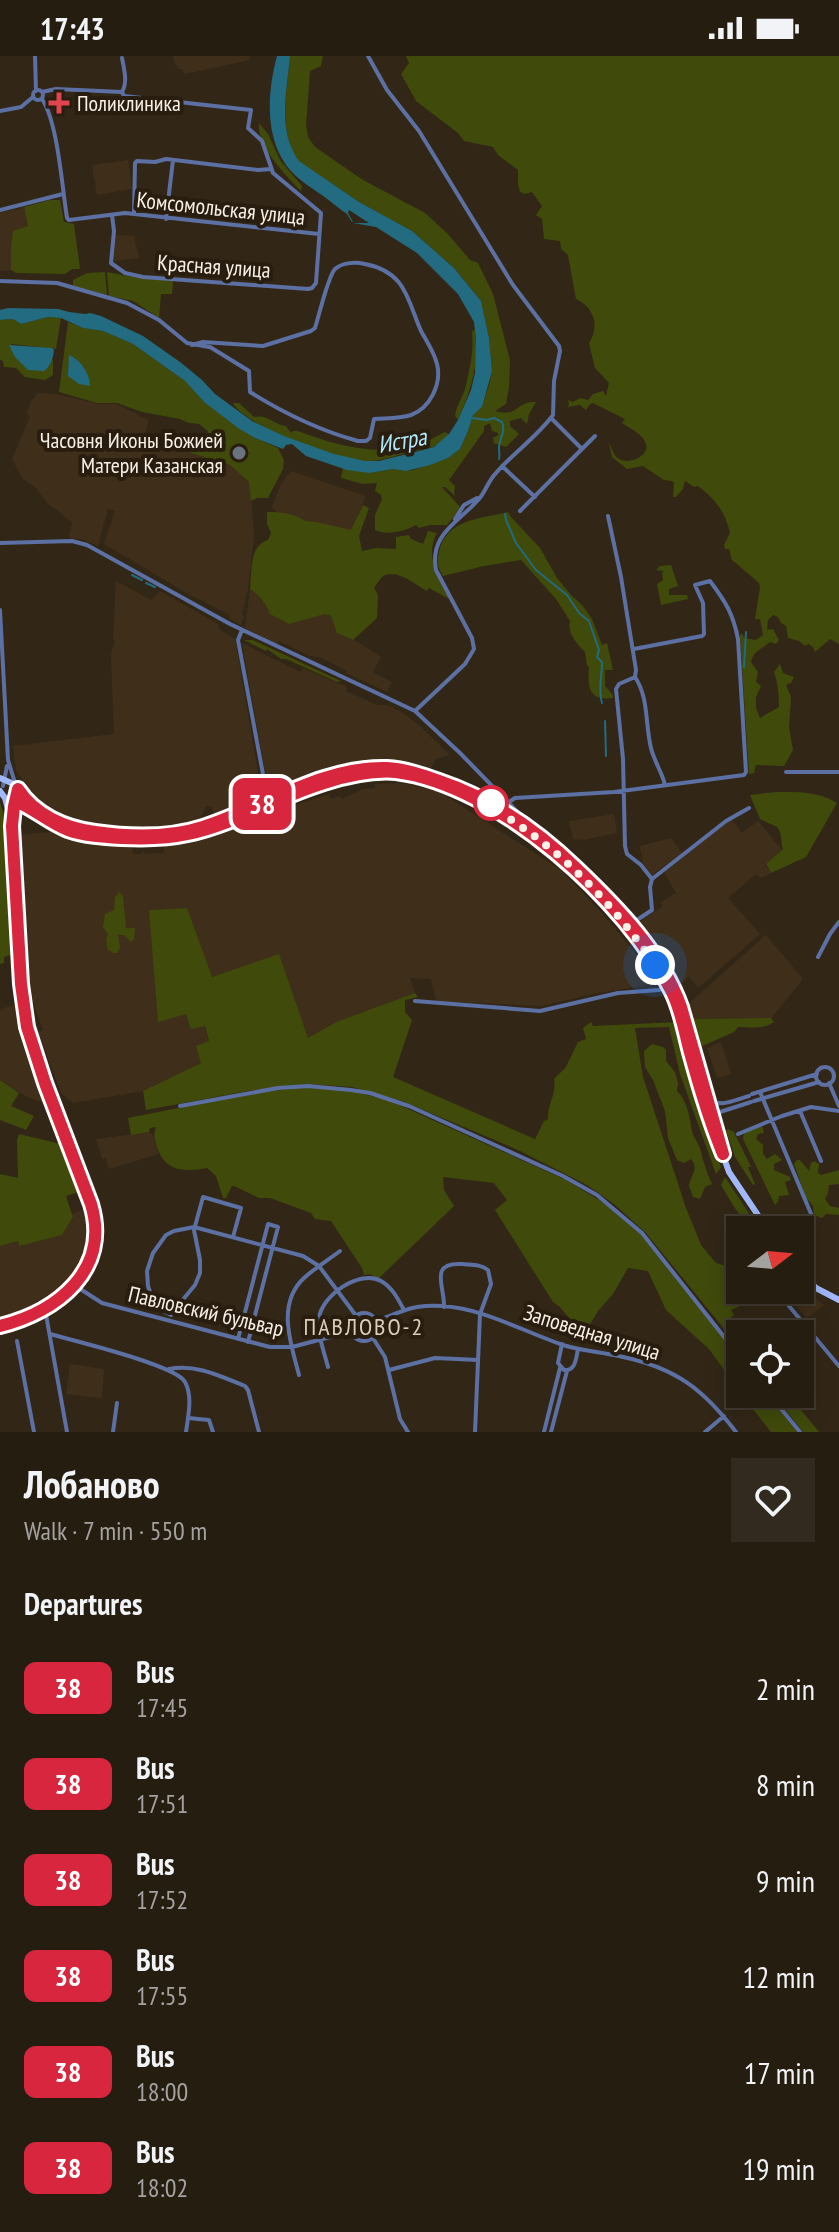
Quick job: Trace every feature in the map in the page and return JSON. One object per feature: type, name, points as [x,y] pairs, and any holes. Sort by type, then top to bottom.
[{"type":"main road","points":[[8,789],[57,822],[79,830],[115,834],[190,831],[336,776],[388,768],[420,775],[486,800],[538,833],[602,893],[629,925],[670,984],[684,1018],[711,1119]]},
{"type":"main road","points":[[8,789],[26,806],[54,824],[86,835],[130,838],[179,836],[217,826],[322,784],[352,776],[388,772],[409,775],[453,789],[517,817],[629,925]]},
{"type":"main road","points":[[8,789],[12,826]]},
{"type":"main road","points":[[0,1326],[45,1309],[74,1285],[92,1252],[96,1222],[27,1027],[21,984],[8,789]]},
{"type":"main road","points":[[13,817],[18,808],[26,806]]},
{"type":"main road","points":[[670,984],[723,1154],[737,1185],[758,1216]]},
{"type":"main road","points":[[814,1286],[839,1300]]},
{"type":"street","points":[[0,210],[63,194],[53,127],[39,91],[35,56]]},
{"type":"street","points":[[368,56],[387,90],[419,131],[513,285],[559,346],[551,418],[502,466],[481,496],[447,528],[440,539],[435,564],[472,638],[474,649],[465,664],[415,711]]},
{"type":"street","points":[[122,58],[125,87],[122,92]]},
{"type":"street","points":[[0,111],[21,107],[39,91],[56,89],[122,92],[124,96],[251,110],[248,128],[262,141],[271,169],[321,213],[320,234]]},
{"type":"street","points":[[33,97],[42,99]]},
{"type":"street","points":[[134,214],[135,163],[140,161],[166,159],[271,169]]},
{"type":"street","points":[[166,219],[173,160]]},
{"type":"street","name":"Комсомольская улица","points":[[63,194],[69,220],[134,214],[320,234]]},
{"type":"street","name":"Красная улица","points":[[112,215],[111,263],[125,273],[143,277],[310,288],[317,279],[320,234]]},
{"type":"street","points":[[0,281],[57,283],[127,303],[159,320],[180,339],[192,345],[211,345],[263,346],[314,330],[336,268],[347,263],[368,264],[396,278],[406,291],[439,373],[437,386],[421,409],[408,416],[374,419],[370,438],[358,441],[315,427],[257,397],[249,390],[249,371],[211,345]]},
{"type":"street","points":[[551,418],[582,449]]},
{"type":"street","points":[[520,511],[595,436]]},
{"type":"street","points":[[502,466],[535,497]]},
{"type":"street","points":[[608,516],[634,649],[635,677],[644,698],[652,751],[666,786]]},
{"type":"street","points":[[0,543],[83,543],[242,630],[415,711],[509,802],[517,817]]},
{"type":"street","points":[[509,802],[515,798],[666,786],[740,776],[746,772],[738,639],[729,607],[710,581],[695,585],[703,603],[704,634],[683,641],[634,649]]},
{"type":"street","points":[[0,610],[8,789]]},
{"type":"street","points":[[242,630],[238,640],[268,801]]},
{"type":"street","points":[[635,677],[619,684],[616,689],[623,759],[626,850],[652,879]]},
{"type":"street","points":[[8,760],[8,789]]},
{"type":"street","points":[[786,772],[839,772]]},
{"type":"street","points":[[629,925],[652,910],[652,879],[726,821],[749,808]]},
{"type":"street","points":[[818,957],[839,922]]},
{"type":"street","points":[[415,1001],[540,1011],[618,993],[659,990],[670,984]]},
{"type":"street","points":[[706,1096],[712,1103],[721,1104],[817,1074],[822,1068],[830,1068],[834,1075],[829,1083]]},
{"type":"street","points":[[817,1074],[819,1082]]},
{"type":"street","points":[[711,1119],[720,1112],[762,1098],[819,1082],[829,1083]]},
{"type":"street","points":[[738,1134],[800,1111],[816,1107],[839,1108],[829,1083]]},
{"type":"street","points":[[180,1106],[253,1091],[308,1086],[370,1093],[409,1106],[563,1176],[614,1208],[652,1244],[726,1339]]},
{"type":"street","points":[[760,1092],[812,1216]]},
{"type":"street","points":[[800,1111],[821,1161]]},
{"type":"street","points":[[233,1237],[241,1208],[203,1197],[194,1227],[200,1273],[195,1285],[170,1318],[151,1295],[147,1271],[153,1253],[166,1235],[194,1227],[303,1256],[319,1266],[358,1318],[371,1323],[369,1332]]},
{"type":"street","points":[[238,1339],[268,1224],[278,1227],[248,1342]]},
{"type":"street","points":[[299,1375],[287,1319],[291,1298],[301,1280],[340,1251]]},
{"type":"street","points":[[444,1307],[440,1280],[443,1269],[452,1263],[482,1266],[490,1274],[491,1284],[480,1314],[475,1432]]},
{"type":"street","points":[[328,1367],[318,1319],[326,1301],[338,1290],[365,1278],[382,1281],[404,1310]]},
{"type":"street","name":"Павловский бульвар","points":[[74,1285],[94,1300],[270,1347],[292,1347],[357,1330]]},
{"type":"street","points":[[787,1304],[839,1366]]},
{"type":"street","name":"Заповедная улица","points":[[371,1323],[418,1307],[444,1307],[480,1314],[578,1349],[660,1368],[690,1383],[712,1401],[736,1432]]},
{"type":"street","points":[[45,1309],[65,1431]]},
{"type":"street","points":[[365,1313],[378,1321],[379,1330],[374,1338],[361,1341],[351,1332],[351,1322],[365,1313]]},
{"type":"street","points":[[358,1318],[357,1330],[364,1334],[369,1332]]},
{"type":"street","points":[[369,1332],[385,1357],[400,1419],[408,1432]]},
{"type":"street","points":[[50,1334],[147,1361],[181,1376],[189,1398],[186,1432]]},
{"type":"street","points":[[17,1341],[34,1432]]},
{"type":"street","points":[[544,1432],[560,1368],[557,1361],[562,1344]]},
{"type":"street","points":[[551,1432],[567,1371],[574,1366],[578,1349]]},
{"type":"street","points":[[389,1370],[435,1358],[478,1360]]},
{"type":"street","points":[[167,1369],[197,1368],[245,1386],[259,1432]]},
{"type":"street","points":[[560,1368],[567,1371]]},
{"type":"street","points":[[113,1432],[117,1403]]},
{"type":"street","points":[[780,1408],[800,1432]]},
{"type":"street","points":[[705,1432],[724,1416]]},
{"type":"street","points":[[188,1418],[209,1420],[213,1432]]},
{"type":"shaded area","points":[[173,56],[249,56],[250,60],[185,74],[175,65]]},
{"type":"shaded area","points":[[128,160],[132,189],[97,195],[92,165]]},
{"type":"shaded area","points":[[24,207],[28,226],[11,247],[11,270],[0,271],[0,213]]},
{"type":"shaded area","points":[[114,235],[134,236],[139,258],[114,261]]},
{"type":"shaded area","points":[[38,393],[116,404],[149,420],[143,439],[230,465],[250,482],[254,536],[241,625],[229,618],[230,615],[104,544],[115,511],[108,509],[98,546],[82,539],[69,538],[72,522],[22,478],[12,459],[30,417],[27,413],[31,401]]},
{"type":"shaded area","points":[[291,471],[366,496],[338,554],[301,535],[272,507],[280,486]]},
{"type":"shaded area","points":[[116,581],[151,600],[160,591],[218,624],[220,630],[235,639],[262,796],[214,815],[212,808],[206,806],[201,818],[174,827],[148,828],[77,824],[35,800],[16,770],[13,746],[114,734],[111,654],[115,641]]},
{"type":"shaded area","points":[[250,589],[268,608],[289,623],[325,614],[331,616],[338,633],[381,657],[373,672],[392,682],[387,692],[319,657],[310,656],[279,641],[277,644],[245,628]]},
{"type":"shaded area","points":[[242,643],[300,672],[303,668],[347,687],[346,691],[377,705],[387,705],[403,713],[450,755],[436,759],[430,770],[382,762],[341,769],[336,765],[326,768],[324,774],[269,793]]},
{"type":"shaded area","points":[[400,783],[438,791],[561,870],[603,914],[660,983],[542,1006],[436,1001],[431,979],[410,978],[415,993],[336,1022],[308,1038],[279,955],[211,977],[187,908],[150,910],[158,1021],[186,1013],[204,1025],[209,1042],[201,1063],[143,1091],[73,1103],[61,1093],[38,1032],[43,1030],[29,990],[21,835],[51,832],[101,842],[132,844],[133,854],[144,851],[145,854],[164,853],[164,845],[185,844],[236,825],[238,829],[242,828],[244,822],[329,794],[331,799],[340,796],[342,799],[363,789],[375,788],[375,784]]},
{"type":"shaded area","points":[[614,814],[617,833],[573,839],[569,821]]},
{"type":"shaded area","points":[[731,819],[742,833],[758,821],[782,850],[765,865],[771,873],[761,878],[756,874],[728,898],[760,934],[698,988],[689,977],[677,987],[634,926],[676,893],[664,872]]},
{"type":"shaded area","points":[[671,838],[682,853],[652,875],[643,863],[640,846]]},
{"type":"shaded area","points":[[766,935],[803,979],[771,1018],[692,1019],[687,1005]]},
{"type":"shaded area","points":[[16,1005],[32,1067],[46,1104],[27,1097],[0,1080],[0,1009]]},
{"type":"shaded area","points":[[721,1042],[731,1074],[717,1078],[707,1048]]},
{"type":"shaded area","points":[[149,1132],[154,1136],[158,1154],[109,1169],[106,1158],[102,1159],[96,1139]]},
{"type":"shaded area","points":[[88,1208],[90,1244],[68,1288],[47,1304],[21,1317],[0,1322],[0,1246],[61,1235],[73,1218],[72,1214]]},
{"type":"shaded area","points":[[814,1297],[824,1305],[807,1318],[794,1304],[814,1304]]},
{"type":"shaded area","points":[[70,1364],[104,1369],[102,1398],[66,1394]]},
{"type":"green space","points":[[290,56],[323,56],[321,66],[310,71],[306,126],[308,137],[315,147],[363,180],[425,213],[470,260],[478,263],[493,294],[510,360],[506,404],[495,411],[509,412],[529,402],[536,402],[527,424],[521,418],[510,421],[510,426],[519,434],[506,447],[494,443],[493,438],[498,433],[492,431],[490,423],[484,426],[484,431],[449,480],[455,486],[455,496],[442,487],[461,508],[447,525],[419,528],[416,525],[390,533],[375,530],[375,515],[382,499],[375,491],[377,483],[363,484],[341,478],[343,468],[370,473],[413,470],[448,458],[460,449],[473,414],[482,406],[492,371],[481,301],[454,268],[412,231],[359,202],[298,161],[286,124]]},
{"type":"green space","points":[[406,56],[839,56],[839,644],[830,639],[815,652],[808,644],[805,646],[788,638],[786,626],[778,617],[773,615],[768,620],[767,630],[773,629],[779,640],[776,644],[770,642],[752,658],[751,662],[758,672],[756,682],[761,686],[756,697],[756,708],[760,718],[779,707],[774,672],[780,664],[783,673],[794,677],[786,685],[791,697],[789,727],[793,750],[784,766],[756,765],[754,773],[749,774],[740,635],[742,633],[744,638],[756,640],[763,635],[760,619],[755,619],[760,587],[732,560],[729,549],[725,549],[730,533],[722,512],[698,486],[685,481],[683,489],[673,497],[672,481],[664,480],[643,466],[627,469],[612,457],[609,443],[615,456],[623,461],[642,456],[645,452],[643,438],[622,423],[625,419],[593,403],[586,410],[580,405],[567,407],[568,400],[588,400],[593,394],[603,391],[606,396],[609,383],[595,368],[589,343],[594,330],[593,318],[587,307],[576,299],[568,255],[561,249],[560,241],[544,239],[542,219],[536,215],[542,206],[532,192],[520,192],[518,170],[498,155],[493,147],[464,141],[416,101],[401,74],[409,63]]},
{"type":"green space","points":[[259,123],[280,160],[302,186],[301,191],[267,150],[259,132]]},
{"type":"green space","points":[[60,200],[64,222],[74,224],[80,269],[72,269],[65,274],[16,273],[11,270],[11,247],[13,231],[28,226],[24,207]]},
{"type":"green space","points":[[105,272],[107,295],[73,286],[73,280],[87,273]]},
{"type":"green space","points":[[107,272],[173,281],[172,294],[161,294],[159,318],[133,301],[109,296]]},
{"type":"green space","points":[[48,317],[61,318],[56,349],[11,344],[15,357],[49,366],[53,358],[53,375],[45,380],[25,377],[16,368],[4,367],[0,360],[0,320],[13,319],[21,324]]},
{"type":"green space","points":[[68,322],[103,331],[133,344],[185,381],[204,402],[239,428],[278,448],[284,460],[283,469],[268,498],[251,501],[249,482],[230,465],[142,438],[145,433],[163,440],[207,436],[208,431],[199,424],[59,392]]},
{"type":"green space","points":[[475,329],[473,376],[458,420],[455,416],[466,385],[472,332]]},
{"type":"green space","points":[[233,403],[239,403],[254,417],[263,417],[286,426],[291,433],[298,431],[359,448],[391,450],[425,442],[445,432],[449,434],[429,448],[368,461],[337,455],[295,441],[255,422]]},
{"type":"green space","points":[[363,505],[369,508],[359,536],[362,551],[396,549],[396,537],[409,535],[423,544],[428,531],[437,533],[432,559],[449,599],[399,575],[387,574],[374,588],[378,595],[377,618],[353,640],[337,633],[331,616],[325,614],[289,624],[270,614],[262,600],[250,589],[254,553],[271,533],[267,512],[351,530]]},
{"type":"green space","points":[[508,512],[540,548],[557,578],[592,619],[602,645],[607,643],[613,670],[605,670],[605,686],[613,698],[599,698],[592,692],[585,652],[571,634],[570,621],[556,599],[521,560],[443,576],[441,573],[438,555],[449,533],[466,522]]},
{"type":"green space","points":[[671,565],[678,586],[669,589],[669,595],[687,595],[688,599],[661,605],[657,584],[663,580],[664,571],[656,570],[660,566]]},
{"type":"green space","points":[[244,640],[253,640],[341,681],[281,659],[267,649]]},
{"type":"green space","points":[[776,792],[815,794],[837,803],[806,857],[771,873],[766,864],[783,849],[780,832],[777,827],[760,819],[750,795]]},
{"type":"green space","points":[[0,802],[6,821],[13,954],[4,957],[4,963],[0,964]]},
{"type":"green space","points":[[119,892],[123,896],[126,928],[135,928],[131,942],[124,935],[118,935],[120,948],[114,953],[108,950],[108,934],[103,927],[105,914],[114,910],[115,897]]},
{"type":"green space","points":[[187,908],[212,977],[279,954],[308,1038],[336,1022],[415,993],[418,997],[405,1000],[405,1012],[412,1020],[393,1077],[535,1139],[548,1119],[554,1079],[566,1067],[578,1042],[586,1039],[583,1028],[591,1022],[593,1026],[678,1022],[681,1041],[721,1167],[716,1174],[680,1074],[669,1027],[635,1028],[643,1077],[686,1208],[701,1245],[716,1263],[726,1266],[726,1304],[745,1304],[731,1310],[734,1315],[726,1320],[726,1332],[646,1233],[614,1204],[587,1185],[518,1150],[402,1101],[352,1087],[308,1084],[253,1090],[146,1110],[143,1091],[201,1063],[196,1046],[209,1041],[205,1026],[191,1029],[186,1014],[158,1022],[149,910]]},
{"type":"green space","points":[[771,1018],[774,1022],[770,1025],[738,1027],[734,1032],[698,1048],[691,1024],[692,1019]]},
{"type":"green space","points":[[652,1044],[666,1050],[666,1061],[675,1072],[677,1091],[686,1104],[712,1184],[705,1187],[700,1199],[693,1197],[689,1186],[694,1163],[691,1159],[684,1163],[677,1160],[668,1138],[665,1111],[645,1067],[644,1051]]},
{"type":"green space","points":[[0,1080],[19,1093],[11,1106],[34,1116],[26,1130],[0,1120]]},
{"type":"green space","points":[[308,1087],[351,1091],[388,1100],[566,1180],[609,1206],[643,1236],[726,1341],[726,1373],[709,1349],[666,1310],[648,1271],[628,1268],[583,1336],[569,1334],[570,1319],[553,1302],[495,1210],[507,1200],[494,1183],[443,1177],[444,1190],[454,1206],[378,1279],[370,1274],[364,1275],[331,1221],[315,1219],[311,1213],[270,1198],[259,1198],[234,1186],[223,1198],[216,1176],[207,1168],[184,1170],[165,1161],[154,1135],[156,1127],[150,1128],[149,1132],[131,1135],[128,1118],[254,1093]]},
{"type":"green space","points":[[761,1126],[764,1133],[758,1134],[756,1139],[763,1145],[763,1154],[767,1159],[775,1154],[782,1160],[774,1164],[774,1170],[791,1180],[785,1182],[789,1195],[779,1196],[775,1205],[743,1139],[744,1133]]},
{"type":"green space","points":[[726,1131],[734,1132],[751,1167],[748,1167],[753,1185],[735,1157]]},
{"type":"green space","points":[[19,1134],[61,1144],[79,1192],[66,1196],[73,1217],[62,1235],[19,1246],[18,1241],[0,1246],[0,1174],[18,1178]]},
{"type":"green space","points":[[797,1160],[809,1171],[811,1163],[819,1164],[818,1173],[821,1175],[839,1170],[839,1184],[829,1185],[825,1199],[830,1206],[839,1208],[839,1215],[826,1214],[822,1218],[814,1215],[794,1164]]},
{"type":"green space","points":[[725,1177],[751,1216],[741,1216],[721,1185]]},
{"type":"green space","points":[[752,1408],[779,1408],[797,1432],[771,1432]]},
{"type":"green space","points":[[784,1408],[799,1408],[819,1432],[803,1432]]},
{"type":"water","points":[[277,56],[290,56],[286,124],[292,149],[299,161],[359,202],[412,231],[454,268],[481,301],[492,371],[482,407],[473,415],[460,449],[448,458],[406,471],[393,469],[370,473],[347,470],[306,456],[292,444],[283,449],[255,438],[204,402],[185,381],[133,344],[103,331],[83,328],[61,318],[48,317],[21,324],[13,319],[0,320],[0,310],[8,308],[58,309],[101,316],[143,336],[252,421],[334,454],[379,461],[434,447],[449,434],[471,390],[475,373],[474,322],[458,294],[417,253],[376,227],[353,223],[369,223],[349,210],[352,222],[347,214],[291,171],[282,159],[270,116],[271,85]]},
{"type":"water","points":[[9,345],[54,350],[44,371],[28,370],[15,357]]},
{"type":"water","points":[[69,355],[84,368],[90,386],[79,384],[68,376]]},
{"type":"waterway","points":[[472,418],[494,418],[502,422],[499,459]]},
{"type":"waterway","points":[[505,514],[516,543],[536,570],[567,595],[579,613],[589,621],[599,650],[597,657],[602,662],[602,703]]},
{"type":"waterway","points":[[132,575],[142,580]]},
{"type":"waterway","points":[[146,583],[155,587]]},
{"type":"waterway","points":[[744,667],[746,632]]},
{"type":"waterway","points":[[605,721],[606,756]]},
{"type":"bus line","name":"38","points":[[0,1326],[45,1309],[70,1290],[89,1260],[96,1228],[91,1204],[27,1027],[21,984],[12,826],[18,789],[34,807],[57,822],[79,830],[129,835],[200,828],[321,780],[378,768],[420,775],[486,800],[532,829],[560,852],[613,905],[658,963],[681,1007],[723,1154],[702,1097],[678,1008],[655,965],[617,914],[558,854],[533,833],[480,801],[409,775],[367,773],[303,790],[201,831],[149,838],[79,833],[54,824],[20,803]]},
{"type":"place","name":"Поликлиника","points":[[59,103]]},
{"type":"place","name":"Часовня Иконы Божией Матери Казанская","points":[[239,453]]},
{"type":"district","name":"ПАВЛОВО-2","points":[[364,1327]]},
{"type":"route","points":[[491,803],[490,807],[519,823],[545,843],[599,894],[628,926],[655,965]]},
{"type":"water label","name":"Истра","points":[[402,441]]}]
